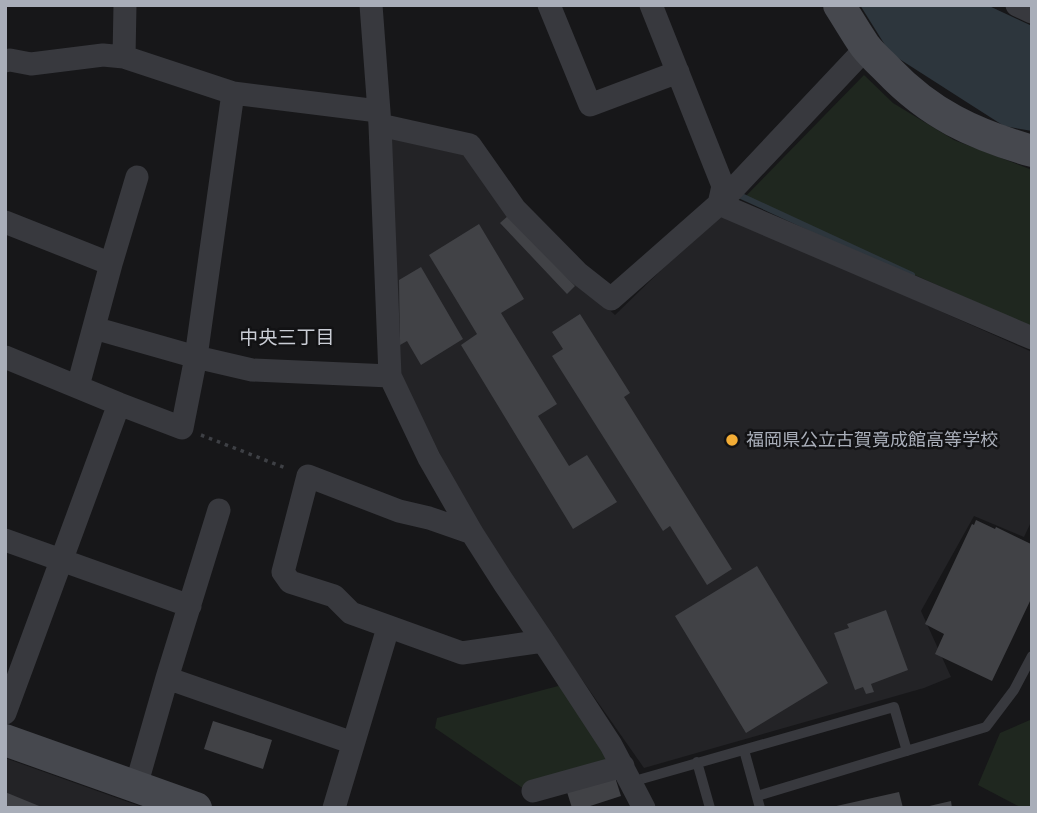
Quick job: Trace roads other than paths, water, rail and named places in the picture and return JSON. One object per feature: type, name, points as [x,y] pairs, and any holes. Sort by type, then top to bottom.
[{"type":"main road","points":[[839,5],[866,48],[922,102],[976,132],[1032,151]]},
{"type":"main road","points":[[5,740],[196,808]]},
{"type":"street","points":[[124,57],[125,5]]},
{"type":"street","points":[[371,5],[379,118],[390,376],[429,458],[472,533],[627,774],[644,808]]},
{"type":"street","points":[[549,5],[590,105],[678,72]]},
{"type":"street","points":[[651,5],[723,186],[719,204]]},
{"type":"street","points":[[1017,5],[1032,12]]},
{"type":"street","points":[[5,61],[31,64],[103,55],[124,57],[233,93],[379,118],[470,145],[515,209],[578,273],[611,299],[719,204],[866,48]]},
{"type":"street","points":[[5,357],[182,428],[196,357],[233,93]]},
{"type":"street","points":[[78,386],[137,177]]},
{"type":"street","points":[[719,204],[1032,338]]},
{"type":"street","points":[[5,222],[111,264]]},
{"type":"street","points":[[94,328],[252,370],[390,376]]},
{"type":"street","points":[[5,713],[119,404]]},
{"type":"street","points":[[472,533],[399,511],[307,476],[283,572],[290,582],[334,596],[351,614],[462,653],[543,640]]},
{"type":"street","points":[[136,786],[219,510]]},
{"type":"street","points":[[5,540],[190,606]]},
{"type":"street","points":[[334,808],[388,628]]},
{"type":"street","points":[[167,678],[353,743]]},
{"type":"street","points":[[533,791],[627,774]]},
{"type":"lane","points":[[757,796],[986,727],[1014,690],[1032,656]]},
{"type":"lane","points":[[627,774],[697,762],[894,707],[907,751]]},
{"type":"lane","points":[[744,750],[760,808]]},
{"type":"lane","points":[[697,762],[710,808]]},
{"type":"waterway","points":[[739,195],[912,275]]},
{"type":"place","name":"福岡県公立古賀竟成館高等学校","points":[[732,440]]},
{"type":"district","name":"中央三丁目","points":[[287,337]]}]
